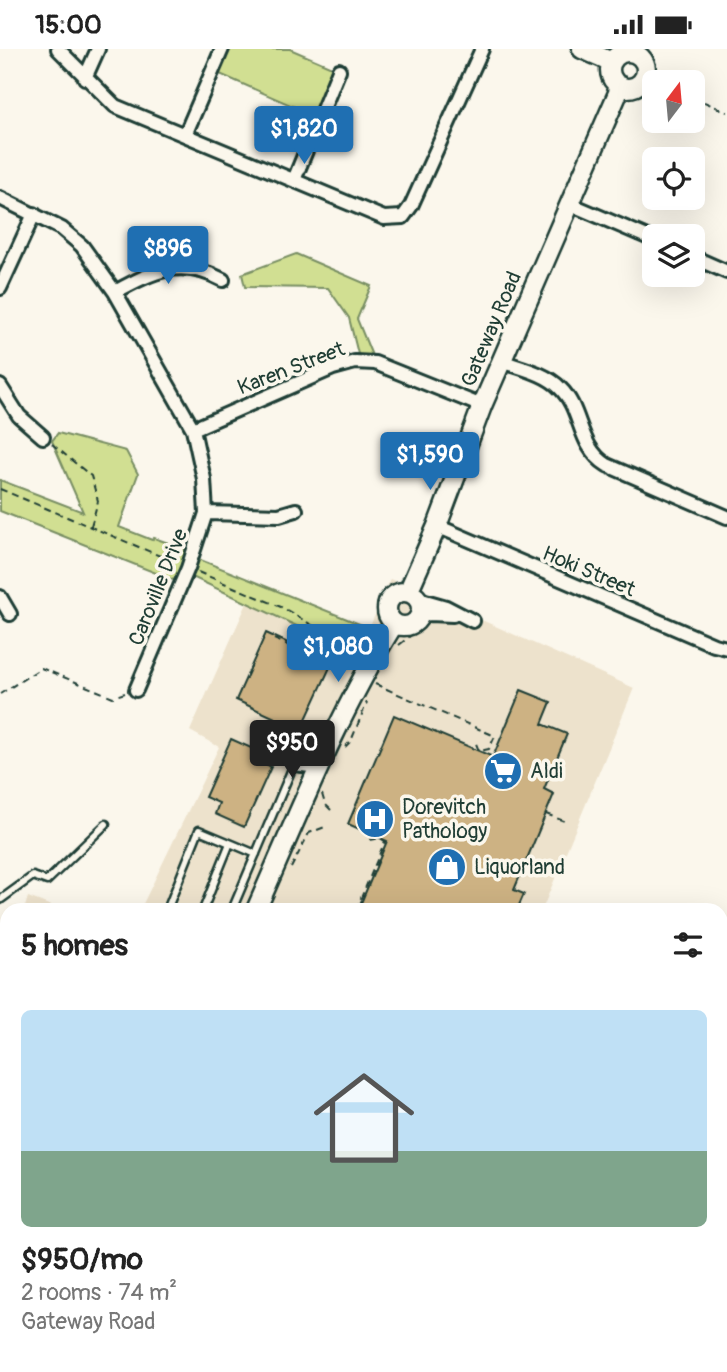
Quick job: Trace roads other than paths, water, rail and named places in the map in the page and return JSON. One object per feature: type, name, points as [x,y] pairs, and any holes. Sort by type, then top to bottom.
[{"type":"street","points":[[58,49],[115,106],[384,218],[403,217],[411,207],[482,49]]},
{"type":"street","points":[[85,78],[98,49]]},
{"type":"street","points":[[185,135],[222,49]]},
{"type":"street","points":[[582,49],[612,62]]},
{"type":"street","points":[[642,83],[621,86],[611,76],[612,62],[619,54],[635,51],[647,70]]},
{"type":"street","points":[[294,180],[339,70]]},
{"type":"street","name":"Gateway Road","points":[[419,606],[437,526],[482,406],[621,86]]},
{"type":"street","name":"Caroville Drive","points":[[0,198],[62,229],[82,246],[114,292],[193,429],[204,479],[206,513],[188,568],[135,690]]},
{"type":"street","points":[[570,204],[642,235]]},
{"type":"street","points":[[0,288],[33,214]]},
{"type":"street","points":[[705,262],[727,272]]},
{"type":"street","points":[[114,292],[167,268],[185,267],[208,272],[223,280]]},
{"type":"street","points":[[501,361],[552,381],[562,389],[595,457],[607,465],[727,517]]},
{"type":"street","name":"Karen Street","points":[[193,429],[355,362],[375,363],[482,406]]},
{"type":"street","points":[[0,386],[19,416],[43,437]]},
{"type":"street","points":[[206,513],[279,515],[296,510]]},
{"type":"street","name":"Hoki Street","points":[[437,526],[701,640],[727,648]]},
{"type":"street","points":[[419,606],[410,626],[394,624],[386,612],[388,602],[398,593],[419,606],[461,615],[473,621]]},
{"type":"street","points":[[0,597],[10,614]]},
{"type":"street","points":[[419,606],[461,615]]},
{"type":"street","points":[[259,903],[366,680],[372,659],[394,624]]},
{"type":"street","points":[[294,764],[318,780]]},
{"type":"lane","points":[[235,903],[294,764]]},
{"type":"lane","points":[[0,900],[33,876],[47,881],[106,824]]},
{"type":"lane","points":[[170,903],[199,830],[256,854]]},
{"type":"lane","points":[[206,903],[230,843]]},
{"type":"place","name":"Aldi","points":[[503,771]]},
{"type":"place","name":"Dorevitch Pathology","points":[[375,819]]},
{"type":"place","name":"Liquorland","points":[[447,867]]}]
